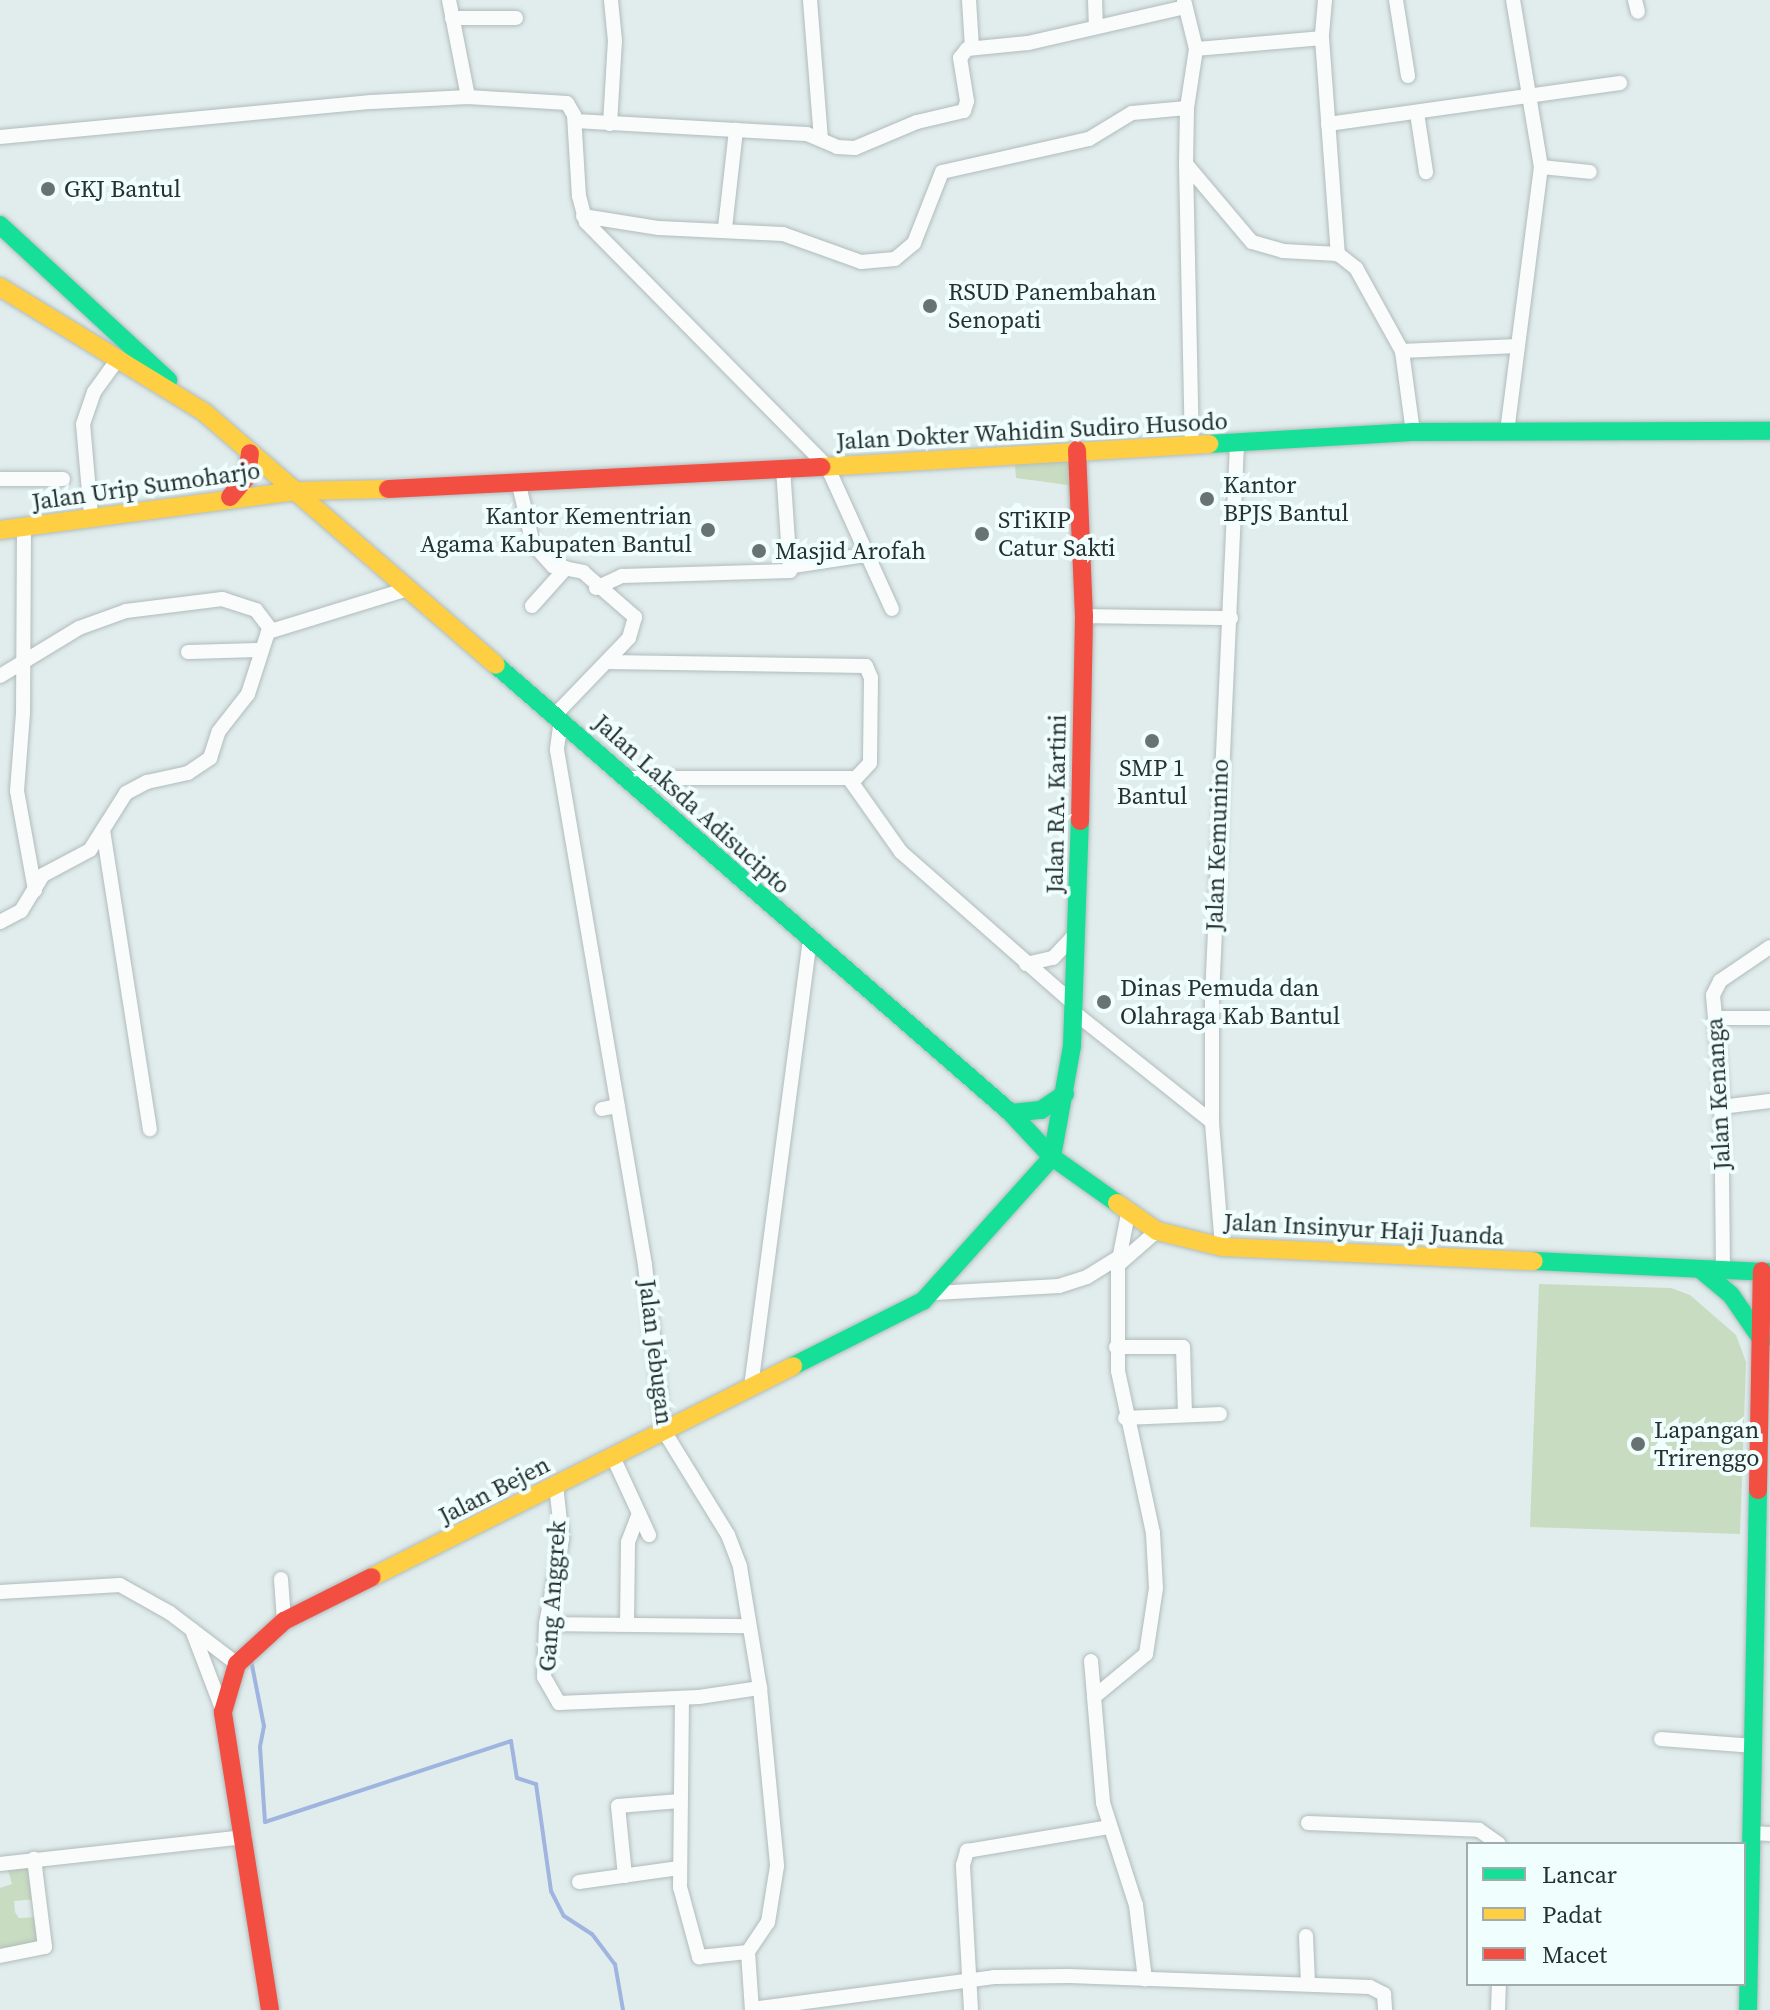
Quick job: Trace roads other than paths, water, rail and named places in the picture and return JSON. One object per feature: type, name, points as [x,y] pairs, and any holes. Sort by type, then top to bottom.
[{"type":"main road","points":[[0,225],[204,412]]},
{"type":"main road","points":[[0,287],[204,412]]},
{"type":"main road","name":"Jalan Laksda Adisucipto","points":[[204,412],[1011,1113],[1052,1157]]},
{"type":"main road","name":"Jalan Dokter Wahidin Sudiro Husodo","points":[[298,491],[519,485],[1413,432],[1770,431]]},
{"type":"main road","name":"Jalan RA. Kartini","points":[[1052,1157],[1065,1094],[1075,1009],[1078,931],[1084,616],[1077,450]]},
{"type":"main road","points":[[230,497],[245,482],[250,453]]},
{"type":"main road","points":[[349,536],[342,508],[352,494],[366,489]]},
{"type":"main road","name":"Jalan Urip Sumoharjo","points":[[0,530],[91,515],[298,491]]},
{"type":"main road","points":[[1011,1113],[1041,1110],[1065,1094]]},
{"type":"main road","name":"Jalan Bejen","points":[[237,1664],[284,1621],[935,1293],[1052,1157]]},
{"type":"main road","name":"Jalan Insinyur Haji Juanda","points":[[1052,1157],[1128,1214],[1157,1231],[1222,1247],[1766,1272],[1762,1340],[1766,1471],[1755,1746],[1762,1834],[1748,2010]]},
{"type":"main road","points":[[1700,1269],[1731,1295],[1762,1340]]},
{"type":"main road","points":[[237,1664],[223,1712],[270,2010]]},
{"type":"street","points":[[449,0],[468,97]]},
{"type":"street","points":[[610,124],[615,41],[611,0]]},
{"type":"street","points":[[810,0],[821,139]]},
{"type":"street","points":[[969,0],[972,48]]},
{"type":"street","points":[[1095,0],[1096,27]]},
{"type":"street","points":[[1325,0],[1322,38],[1338,254],[1368,285],[1402,351],[1413,432]]},
{"type":"street","points":[[1396,0],[1408,76]]},
{"type":"street","points":[[1507,432],[1541,167],[1513,0]]},
{"type":"street","points":[[575,121],[736,130],[821,139],[855,148],[917,122],[964,111],[967,101],[960,58],[972,48],[1028,43],[1184,4],[1196,49],[1187,108],[1186,164],[1192,445]]},
{"type":"street","points":[[452,18],[516,18]]},
{"type":"street","points":[[1196,49],[1322,38]]},
{"type":"street","points":[[1328,124],[1620,83]]},
{"type":"street","points":[[0,137],[366,102],[468,97],[567,103],[575,121],[583,216],[827,466],[892,609]]},
{"type":"street","points":[[583,216],[659,228],[725,228],[783,234],[861,262],[895,259],[914,243],[942,172],[1089,139],[1132,113],[1187,108]]},
{"type":"street","points":[[1417,113],[1426,172]]},
{"type":"street","points":[[725,228],[736,130]]},
{"type":"street","points":[[1186,164],[1252,242],[1283,251],[1338,254]]},
{"type":"street","points":[[1541,167],[1590,172]]},
{"type":"street","points":[[1402,351],[1517,346]]},
{"type":"street","points":[[91,515],[83,424],[94,392],[117,360]]},
{"type":"street","name":"Jalan Kemunino","points":[[1222,1247],[1212,1122],[1219,772],[1231,618],[1237,444]]},
{"type":"street","points":[[783,469],[793,566]]},
{"type":"street","points":[[0,479],[63,479]]},
{"type":"street","points":[[519,485],[528,536],[553,566],[583,572],[596,588],[635,617],[634,631],[558,718]]},
{"type":"street","points":[[24,527],[20,664],[23,713],[17,791],[35,890]]},
{"type":"street","points":[[596,588],[622,576],[783,573],[793,566],[865,555]]},
{"type":"street","points":[[532,606],[566,568]]},
{"type":"street","points":[[0,922],[21,911],[43,875],[90,850],[132,789],[188,773],[210,758],[219,731],[248,694],[259,650],[271,630],[408,589]]},
{"type":"street","points":[[0,676],[94,621],[180,602],[222,599],[241,603],[256,610],[271,630]]},
{"type":"street","points":[[1084,616],[1231,618]]},
{"type":"street","points":[[188,652],[259,650]]},
{"type":"street","points":[[607,662],[869,667],[870,763],[850,780],[629,778]]},
{"type":"street","name":"Jalan Jebugan","points":[[558,718],[557,750],[645,1265],[664,1431],[728,1535],[740,1567],[746,1626],[760,1688],[777,1866],[768,1922],[748,1952]]},
{"type":"street","points":[[850,780],[901,852],[1075,1009],[1212,1122]]},
{"type":"street","points":[[103,830],[150,1129]]},
{"type":"street","points":[[1026,964],[1053,958],[1078,931]]},
{"type":"street","points":[[751,1387],[810,940]]},
{"type":"street","name":"Jalan Kenanga","points":[[1723,1270],[1721,1107],[1715,987],[1770,947]]},
{"type":"street","points":[[1716,1018],[1770,1018]]},
{"type":"street","points":[[1721,1107],[1770,1101]]},
{"type":"street","points":[[602,1109],[618,1106]]},
{"type":"street","points":[[1094,1697],[1139,1662],[1153,1625],[1155,1543],[1125,1418],[1116,1347],[1118,1261],[1128,1214]]},
{"type":"street","points":[[935,1293],[1059,1286],[1087,1277],[1118,1261],[1157,1231]]},
{"type":"street","points":[[1116,1347],[1183,1347],[1185,1415]]},
{"type":"street","points":[[1125,1418],[1220,1414]]},
{"type":"street","points":[[613,1457],[649,1535]]},
{"type":"street","name":"Gang Anggrek","points":[[556,1485],[562,1539],[546,1624],[544,1677],[559,1703],[682,1698]]},
{"type":"street","points":[[627,1624],[628,1542],[639,1514]]},
{"type":"street","points":[[281,1579],[284,1621]]},
{"type":"street","points":[[0,1592],[120,1585],[192,1629],[237,1664]]},
{"type":"street","points":[[546,1624],[746,1626]]},
{"type":"street","points":[[192,1629],[223,1712]]},
{"type":"street","points":[[1091,1661],[1096,1759],[1109,1827],[1136,1905],[1145,1979]]},
{"type":"street","points":[[760,1688],[682,1698],[679,1868],[699,1957],[748,1952],[752,2010],[972,1980],[1145,1979],[1308,1983],[1379,1989],[1385,2010]]},
{"type":"street","points":[[1661,1739],[1755,1746]]},
{"type":"street","points":[[625,1876],[618,1806],[680,1801]]},
{"type":"street","points":[[1308,1823],[1479,1830],[1496,1842]]},
{"type":"street","points":[[971,2010],[972,1980],[963,1865],[967,1851],[1109,1827]]},
{"type":"street","points":[[0,1864],[245,1837]]},
{"type":"street","points":[[0,1956],[46,1945],[34,1859]]},
{"type":"street","points":[[579,1882],[679,1868]]},
{"type":"street","points":[[1306,1936],[1308,1983]]},
{"type":"street","points":[[1498,2010],[1499,1986]]},
{"type":"waterway","points":[[251,1660],[264,1726],[260,1747],[265,1822],[511,1741],[517,1778],[536,1784],[551,1891],[564,1916],[592,1934],[615,1964],[623,2010]]},
{"type":"place","name":"GKJ Bantul","points":[[48,189]]},
{"type":"place","name":"RSUD Panembahan Senopati","points":[[930,306]]},
{"type":"place","name":"Kantor BPJS Bantul","points":[[1207,499]]},
{"type":"place","name":"Kantor Kementrian Agama Kabupaten Bantul","points":[[708,530]]},
{"type":"place","name":"STiKIP Catur Sakti","points":[[982,534]]},
{"type":"place","name":"Masjid Arofah","points":[[759,551]]},
{"type":"place","name":"SMP 1 Bantul","points":[[1152,741]]},
{"type":"place","name":"Dinas Pemuda dan Olahraga Kab Bantul","points":[[1104,1002]]},
{"type":"place","name":"Lapangan Trirenggo","points":[[1638,1444]]}]
